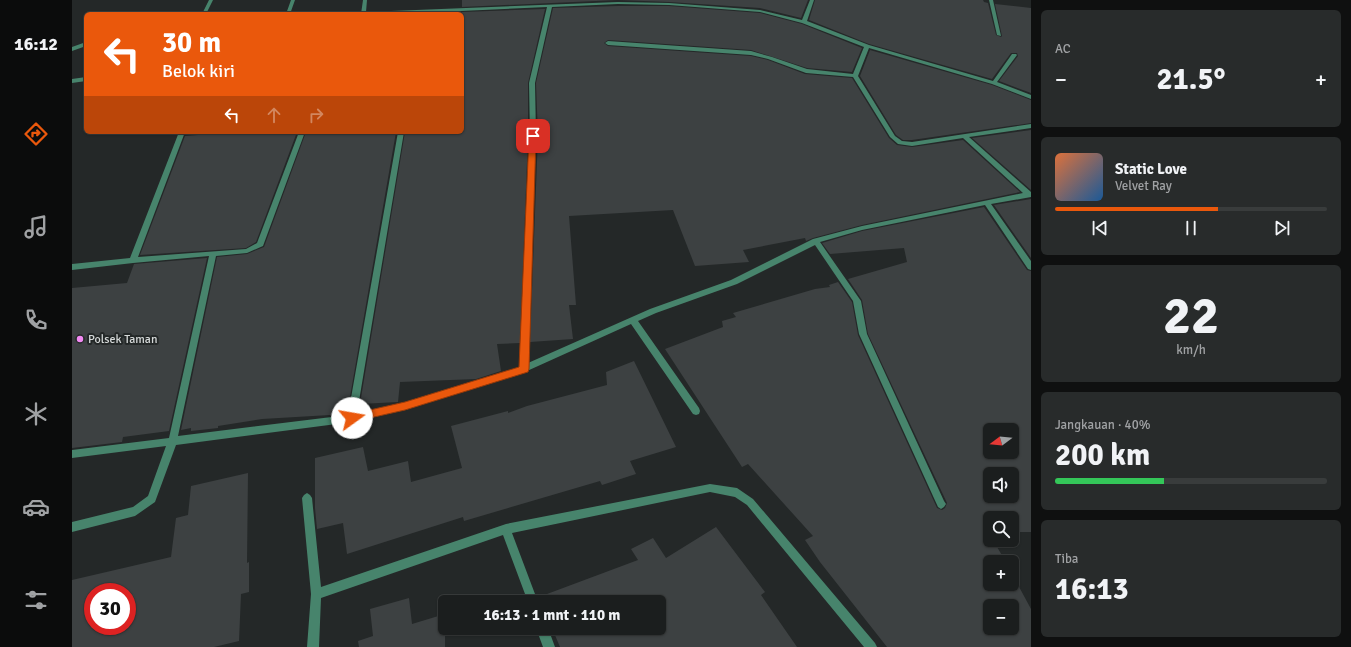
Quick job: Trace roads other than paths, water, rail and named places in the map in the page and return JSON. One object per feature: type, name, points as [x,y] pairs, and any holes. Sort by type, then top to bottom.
[{"type":"street","points":[[205,12],[212,0]]},
{"type":"street","points":[[289,12],[293,0]]},
{"type":"street","points":[[363,12],[365,0]]},
{"type":"street","points":[[804,22],[812,0]]},
{"type":"street","points":[[991,0],[999,34]]},
{"type":"street","points":[[405,12],[618,3],[669,4],[760,10],[804,22],[867,46],[994,83],[1031,97]]},
{"type":"street","points":[[524,369],[533,136],[532,83],[550,5]]},
{"type":"street","points":[[608,43],[751,53],[806,71],[855,76]]},
{"type":"street","points":[[72,48],[84,45]]},
{"type":"street","points":[[855,76],[867,46]]},
{"type":"street","points":[[994,83],[1014,55]]},
{"type":"street","points":[[855,76],[871,104],[896,141],[900,143],[912,144],[1031,126]]},
{"type":"street","points":[[72,81],[84,79]]},
{"type":"street","points":[[133,260],[181,134]]},
{"type":"street","points":[[72,267],[133,260],[213,255],[247,251],[260,244],[301,134]]},
{"type":"street","points":[[352,418],[401,134]]},
{"type":"street","points":[[964,136],[1030,194]]},
{"type":"street","points":[[72,454],[352,418],[405,406],[524,369],[653,311],[734,282],[816,241],[862,228],[987,204],[1030,194]]},
{"type":"street","points":[[987,204],[1031,267]]},
{"type":"street","points":[[816,241],[857,301],[863,334],[941,504]]},
{"type":"street","points":[[72,526],[136,511],[152,499],[173,440],[213,255]]},
{"type":"street","points":[[633,321],[696,411]]},
{"type":"street","points":[[316,594],[506,529],[710,488],[737,493],[750,502],[872,647]]},
{"type":"street","points":[[307,498],[316,594],[313,647]]},
{"type":"street","points":[[506,529],[530,595]]},
{"type":"street","points":[[545,635],[549,647]]},
{"type":"place","name":"Polsek Taman","points":[[80,339]]}]
